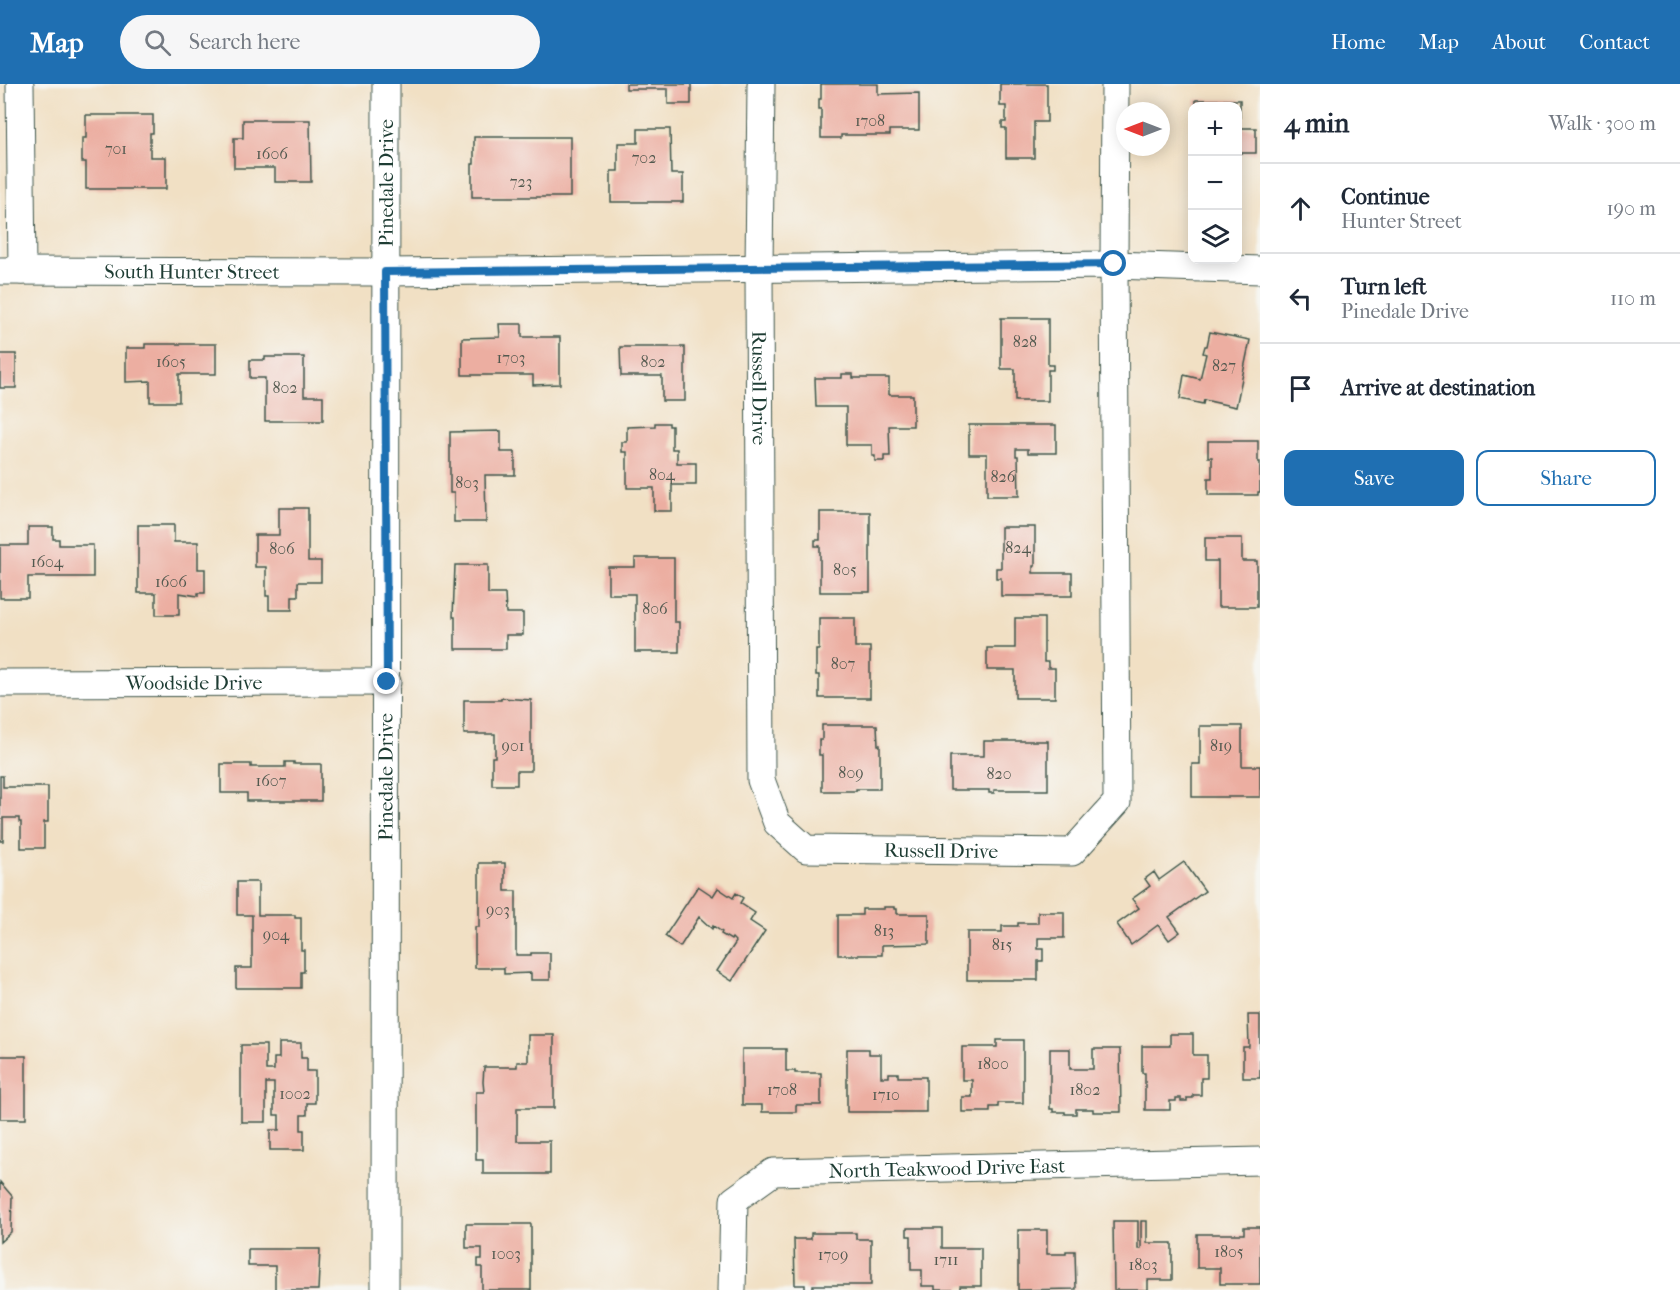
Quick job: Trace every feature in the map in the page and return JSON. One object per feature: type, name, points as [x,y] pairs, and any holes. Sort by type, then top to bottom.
[{"type":"street","points":[[11,271],[20,84]]},
{"type":"street","name":"Pinedale Drive","points":[[385,1290],[386,84]]},
{"type":"street","name":"Russell Drive","points":[[761,84],[759,268],[761,780],[777,823],[806,849],[1072,852],[1117,802],[1115,84]]},
{"type":"street","name":"South Hunter Street","points":[[11,271],[385,272],[1114,264],[1260,270]]},
{"type":"street","name":"Woodside Drive","points":[[0,683],[387,682]]},
{"type":"street","name":"North Teakwood Drive East","points":[[732,1290],[734,1200],[773,1172],[1260,1161]]},
{"type":"building","points":[[626,84],[691,84],[691,104],[668,104],[668,89],[626,89]]},
{"type":"building","points":[[821,84],[878,84],[878,94],[919,93],[919,130],[890,130],[890,135],[841,135],[841,138],[821,138],[819,99],[821,99]]},
{"type":"building","points":[[1000,84],[1047,84],[1047,122],[1034,122],[1034,158],[1006,158],[1006,128],[1002,128],[1002,122],[1006,122],[1006,106],[1000,106]]},
{"type":"building","points":[[1196,100],[1240,100],[1240,102],[1196,102]]},
{"type":"building","points":[[86,115],[153,115],[150,157],[166,157],[166,189],[86,189],[86,162],[82,162],[82,138],[86,138]]},
{"type":"building","points":[[243,120],[310,120],[311,182],[275,182],[275,168],[234,168],[234,138],[243,138]]},
{"type":"building","points":[[1242,128],[1256,128],[1256,153],[1242,153]]},
{"type":"building","points":[[638,129],[670,129],[671,174],[683,174],[683,202],[611,202],[611,171],[618,171],[618,143],[638,143]]},
{"type":"building","points":[[474,137],[570,137],[570,197],[472,197]]},
{"type":"building","points":[[1001,318],[1048,318],[1048,365],[1053,365],[1053,370],[1048,370],[1048,401],[1015,401],[1015,369],[1001,369]]},
{"type":"building","points":[[499,324],[522,324],[522,337],[560,337],[560,384],[533,385],[533,375],[462,375],[462,338],[500,337]]},
{"type":"building","points":[[1210,332],[1250,340],[1236,407],[1204,400],[1203,404],[1180,399],[1184,375],[1200,379],[1206,354],[1203,353]]},
{"type":"building","points":[[145,344],[216,344],[216,374],[179,374],[179,402],[150,402],[150,381],[126,382],[126,348],[145,348]]},
{"type":"building","points":[[620,347],[685,347],[685,401],[662,401],[662,376],[621,376]]},
{"type":"building","points":[[0,354],[16,354],[16,388],[0,388]]},
{"type":"building","points":[[265,357],[304,357],[304,396],[323,396],[323,421],[265,421],[265,378],[250,378],[250,360],[265,360]]},
{"type":"building","points":[[842,374],[853,374],[853,378],[889,378],[889,395],[913,395],[913,426],[889,426],[890,456],[884,456],[884,461],[875,461],[875,456],[872,456],[872,445],[846,445],[846,407],[816,407],[815,378],[842,378]]},
{"type":"building","points":[[655,423],[669,423],[669,426],[672,426],[672,449],[677,449],[677,463],[696,463],[696,485],[672,485],[672,511],[654,511],[654,488],[627,488],[627,452],[622,452],[622,442],[627,442],[627,427],[655,426]]},
{"type":"building","points":[[969,425],[1056,425],[1056,453],[1028,453],[1028,449],[1016,449],[1019,496],[987,496],[987,454],[969,454]]},
{"type":"building","points":[[501,431],[501,452],[515,452],[515,475],[485,475],[486,522],[454,522],[454,493],[450,493],[450,432]]},
{"type":"building","points":[[1208,441],[1258,441],[1260,492],[1258,495],[1208,495],[1208,478],[1212,478],[1212,457],[1208,457]]},
{"type":"building","points":[[279,508],[308,508],[308,561],[321,561],[321,582],[298,582],[298,596],[292,596],[292,610],[269,610],[269,596],[266,596],[266,567],[255,567],[255,535],[279,535]]},
{"type":"building","points":[[820,512],[870,512],[870,592],[820,592],[820,546],[815,546],[815,540],[820,540]]},
{"type":"building","points":[[138,525],[174,525],[174,542],[198,542],[198,569],[205,569],[205,593],[198,593],[198,596],[179,593],[179,615],[156,615],[156,593],[138,593]]},
{"type":"building","points":[[28,527],[53,527],[53,539],[59,539],[59,545],[93,545],[93,577],[28,577],[28,598],[0,598],[0,545],[28,545]]},
{"type":"building","points":[[1001,527],[1035,527],[1033,573],[1072,573],[1072,596],[1001,596],[1001,578],[996,578],[996,568],[1001,568]]},
{"type":"building","points":[[1205,538],[1242,538],[1242,561],[1257,561],[1257,607],[1218,607],[1218,561],[1205,561]]},
{"type":"building","points":[[635,558],[674,558],[674,622],[679,622],[679,652],[635,652],[635,594],[608,594],[608,567],[635,567]]},
{"type":"building","points":[[455,565],[488,565],[488,594],[505,594],[506,613],[523,613],[523,635],[506,635],[506,649],[455,649],[455,617],[453,617]]},
{"type":"building","points":[[819,618],[855,618],[855,647],[870,647],[870,698],[819,698],[816,650],[819,650]]},
{"type":"building","points":[[1015,618],[1044,618],[1044,662],[1048,662],[1048,668],[1055,668],[1055,698],[1015,698],[1015,670],[987,670],[987,648],[1015,648]]},
{"type":"building","points":[[501,698],[531,700],[531,771],[517,771],[517,785],[492,785],[495,734],[464,734],[464,700],[501,700]]},
{"type":"building","points":[[822,725],[877,725],[878,745],[880,745],[880,789],[822,791],[822,755],[819,755],[819,740],[822,740]]},
{"type":"building","points":[[1200,726],[1242,726],[1242,766],[1260,766],[1260,797],[1192,797],[1192,764],[1200,764]]},
{"type":"building","points":[[984,741],[1048,741],[1048,790],[994,790],[994,793],[989,793],[989,790],[950,790],[950,756],[984,756]]},
{"type":"building","points":[[285,762],[321,764],[321,801],[247,801],[247,793],[221,793],[221,764],[285,767]]},
{"type":"building","points":[[0,776],[3,776],[3,787],[48,787],[48,822],[44,822],[44,848],[21,848],[19,818],[3,818],[3,841],[0,841]]},
{"type":"building","points":[[1184,862],[1205,891],[1169,917],[1180,932],[1169,940],[1158,925],[1131,945],[1117,924],[1139,908],[1132,899],[1150,886],[1145,879],[1154,872],[1159,880]]},
{"type":"building","points":[[479,863],[505,863],[505,891],[516,891],[516,955],[550,953],[550,980],[531,980],[531,973],[504,974],[504,968],[475,968],[475,927],[479,927]]},
{"type":"building","points":[[237,882],[258,882],[258,915],[295,915],[295,918],[301,918],[304,972],[301,972],[301,988],[236,988],[236,968],[252,968],[252,915],[237,915]]},
{"type":"building","points":[[698,886],[713,896],[718,888],[733,898],[736,893],[743,898],[740,903],[755,913],[750,921],[765,931],[732,981],[717,971],[736,942],[732,938],[731,940],[721,934],[722,932],[713,926],[712,929],[699,917],[680,947],[665,936]]},
{"type":"building","points":[[884,907],[894,907],[897,909],[897,914],[929,914],[929,944],[882,945],[882,955],[838,955],[838,915],[862,915],[862,909],[884,909]]},
{"type":"building","points":[[1038,912],[1064,912],[1064,938],[1038,938],[1038,949],[1043,949],[1043,961],[1038,961],[1038,980],[967,980],[967,932],[1002,932],[1002,926],[1038,923]]},
{"type":"building","points":[[1248,1015],[1260,1015],[1260,1078],[1243,1078],[1243,1047],[1249,1047]]},
{"type":"building","points":[[1170,1034],[1193,1034],[1193,1055],[1207,1055],[1207,1078],[1201,1078],[1201,1095],[1193,1095],[1193,1098],[1187,1098],[1187,1101],[1176,1098],[1176,1101],[1170,1101],[1170,1110],[1145,1110],[1142,1046],[1170,1046]]},
{"type":"building","points":[[528,1035],[554,1035],[554,1108],[517,1108],[517,1141],[550,1141],[550,1174],[483,1174],[483,1160],[476,1160],[476,1092],[484,1092],[484,1067],[517,1067],[517,1062],[528,1062]]},
{"type":"building","points":[[997,1040],[1023,1040],[1023,1103],[998,1103],[998,1107],[990,1107],[990,1112],[962,1112],[962,1097],[972,1097],[972,1080],[962,1080],[962,1047],[997,1047]]},
{"type":"building","points":[[279,1043],[301,1043],[301,1058],[307,1058],[307,1071],[315,1071],[315,1103],[307,1103],[307,1115],[301,1115],[304,1150],[270,1150],[270,1130],[279,1130],[279,1115],[274,1115],[274,1083],[266,1083],[266,1122],[241,1122],[241,1045],[266,1045],[266,1070],[274,1070],[274,1058],[279,1058]]},
{"type":"building","points":[[742,1049],[786,1049],[786,1071],[821,1073],[821,1105],[796,1105],[796,1112],[762,1112],[762,1105],[742,1105]]},
{"type":"building","points":[[847,1049],[869,1049],[869,1054],[881,1054],[881,1077],[889,1077],[889,1073],[898,1073],[898,1077],[926,1077],[926,1112],[847,1112]]},
{"type":"building","points":[[1050,1049],[1070,1049],[1070,1069],[1093,1069],[1093,1049],[1120,1049],[1121,1112],[1093,1112],[1093,1109],[1076,1109],[1076,1114],[1053,1112],[1053,1109],[1050,1109]]},
{"type":"building","points":[[0,1056],[26,1056],[26,1119],[0,1119]]},
{"type":"building","points":[[0,1182],[12,1196],[11,1232],[0,1242]]},
{"type":"building","points":[[1113,1221],[1138,1221],[1138,1249],[1141,1249],[1141,1221],[1147,1221],[1147,1243],[1172,1243],[1172,1280],[1148,1280],[1148,1290],[1114,1290]]},
{"type":"building","points":[[466,1224],[531,1224],[531,1290],[482,1290],[482,1267],[478,1267],[478,1259],[482,1259],[482,1248],[466,1248]]},
{"type":"building","points":[[1244,1227],[1260,1227],[1260,1284],[1220,1284],[1220,1268],[1197,1268],[1197,1234],[1244,1234]]},
{"type":"building","points":[[907,1228],[942,1228],[942,1248],[981,1248],[981,1286],[960,1286],[960,1290],[935,1290],[935,1286],[922,1286],[922,1270],[911,1270],[911,1236],[907,1236]]},
{"type":"building","points":[[1018,1230],[1047,1230],[1047,1254],[1066,1254],[1066,1251],[1075,1251],[1076,1289],[1018,1290]]},
{"type":"building","points":[[811,1233],[856,1233],[856,1239],[871,1239],[871,1285],[813,1285],[813,1290],[805,1290],[805,1285],[795,1285],[794,1239],[811,1239]]},
{"type":"building","points":[[248,1249],[320,1249],[318,1290],[275,1290],[275,1266],[248,1266]]},
{"type":"route","points":[[387,682],[385,272],[1114,264]]}]
